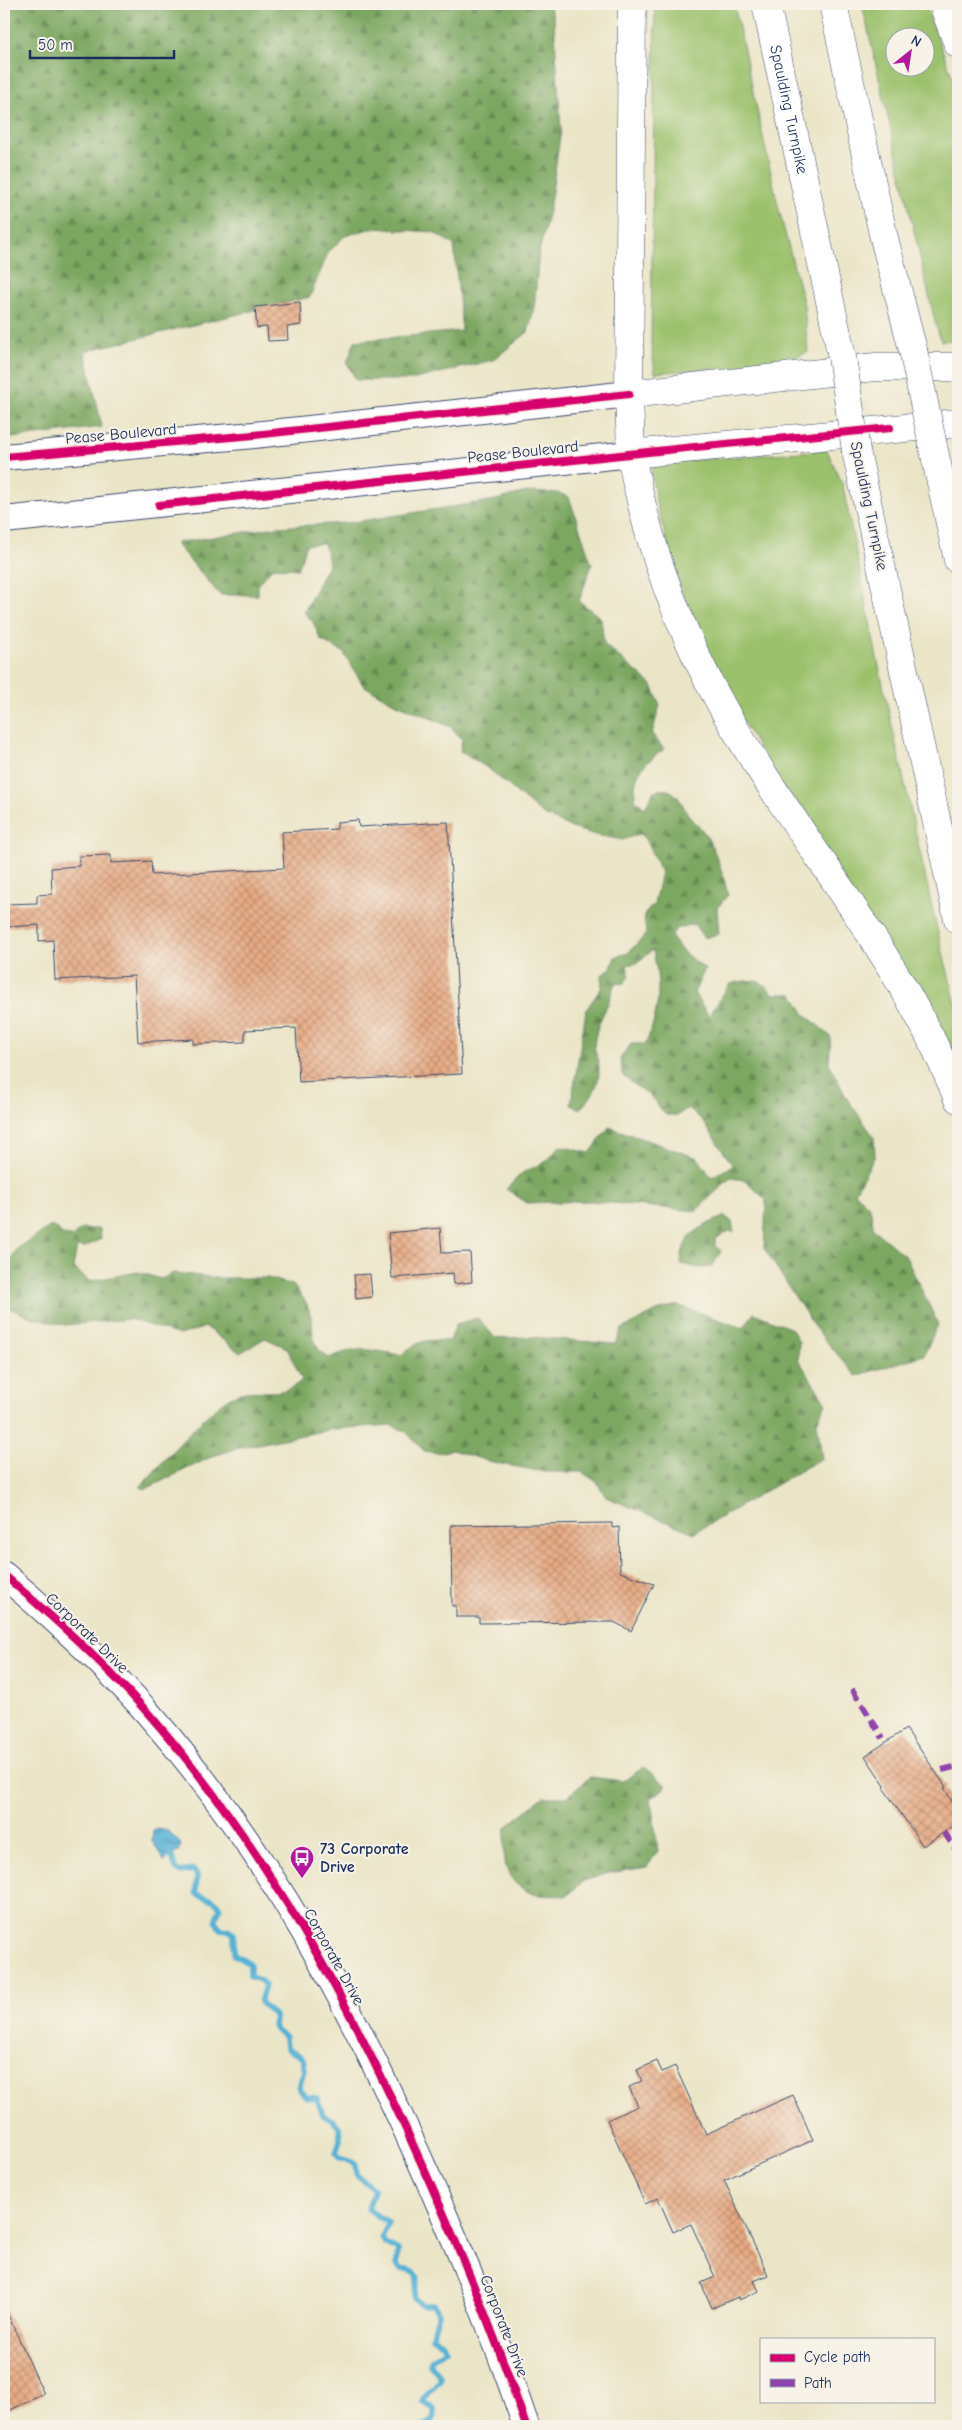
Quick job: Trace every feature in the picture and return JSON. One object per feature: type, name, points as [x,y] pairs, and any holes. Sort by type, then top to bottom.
[{"type":"main road","points":[[632,4],[628,394],[631,454],[637,490],[660,570],[704,673],[745,746],[890,963],[923,1020],[958,1099]]},
{"type":"main road","name":"Spaulding Turnpike","points":[[766,4],[842,357],[856,450],[958,919]]},
{"type":"main road","points":[[832,4],[883,234],[913,350],[958,560]]},
{"type":"main road","points":[[943,4],[958,44]]},
{"type":"main road","name":"Pease Boulevard","points":[[628,394],[875,367],[958,367]]},
{"type":"main road","name":"Pease Boulevard","points":[[631,454],[958,423]]},
{"type":"street","name":"Pease Boulevard","points":[[4,457],[254,435],[628,394]]},
{"type":"street","name":"Pease Boulevard","points":[[4,520],[631,454]]},
{"type":"street","name":"Corporate Drive","points":[[4,1575],[71,1634],[147,1712],[196,1771],[256,1852],[285,1899],[326,1969],[396,2106],[465,2261],[498,2344],[526,2426]]},
{"type":"green space","points":[[4,4],[549,4],[554,20],[561,130],[549,211],[539,252],[534,309],[528,332],[493,360],[411,380],[356,380],[347,363],[355,341],[462,331],[454,245],[433,232],[372,228],[345,236],[328,253],[310,297],[85,351],[102,427],[4,439]]},
{"type":"green space","points":[[655,4],[734,4],[779,210],[804,305],[808,352],[793,358],[755,365],[655,373],[651,342]]},
{"type":"green space","points":[[862,4],[925,4],[934,28],[958,92],[958,340],[941,341],[935,322]]},
{"type":"green space","points":[[827,450],[843,486],[876,653],[936,925],[958,1012],[958,1084],[735,708],[698,633],[675,572],[657,506],[651,472],[653,466],[657,463]]},
{"type":"green space","points":[[526,492],[558,493],[569,497],[592,565],[579,601],[601,618],[604,644],[652,685],[660,705],[652,734],[664,749],[645,765],[637,777],[635,784],[636,801],[645,808],[654,791],[669,790],[674,793],[692,820],[708,838],[721,870],[728,895],[717,908],[719,934],[704,938],[694,924],[676,929],[671,936],[682,951],[705,969],[694,993],[709,1016],[730,984],[749,980],[759,982],[773,994],[793,994],[804,1013],[831,1037],[829,1063],[846,1097],[874,1137],[875,1156],[855,1192],[870,1207],[874,1230],[906,1257],[938,1324],[924,1355],[856,1376],[815,1328],[764,1248],[766,1200],[745,1180],[730,1178],[696,1211],[591,1201],[527,1203],[506,1189],[522,1173],[547,1161],[560,1146],[590,1153],[609,1127],[698,1158],[711,1177],[733,1166],[702,1120],[688,1108],[678,1115],[666,1115],[650,1096],[623,1076],[620,1059],[631,1044],[646,1044],[654,1019],[658,987],[653,950],[636,963],[627,965],[629,976],[624,983],[614,984],[594,1042],[599,1068],[596,1088],[579,1109],[571,1105],[586,1010],[602,987],[601,976],[611,968],[615,957],[628,953],[646,934],[644,915],[654,904],[661,872],[643,835],[638,834],[623,840],[596,835],[572,828],[542,814],[489,769],[460,751],[462,739],[451,727],[392,702],[363,685],[343,652],[321,640],[313,622],[304,612],[329,563],[324,543],[306,545],[298,569],[273,567],[258,584],[258,595],[220,595],[175,543],[277,527],[347,523],[496,500]]},
{"type":"green space","points":[[725,1216],[732,1222],[734,1232],[729,1231],[715,1239],[715,1246],[721,1251],[712,1267],[699,1268],[681,1264],[685,1245],[694,1232]]},
{"type":"green space","points":[[51,1226],[58,1229],[61,1234],[72,1237],[82,1229],[100,1229],[101,1239],[85,1247],[77,1247],[73,1267],[89,1281],[138,1272],[161,1279],[174,1273],[219,1278],[268,1278],[293,1285],[306,1302],[312,1319],[313,1337],[319,1350],[329,1358],[356,1350],[373,1350],[401,1355],[418,1343],[435,1340],[450,1341],[456,1324],[478,1318],[495,1338],[533,1337],[615,1344],[622,1329],[657,1311],[677,1305],[743,1328],[754,1313],[792,1329],[799,1342],[798,1359],[826,1403],[817,1422],[822,1458],[694,1533],[606,1497],[597,1482],[582,1472],[544,1472],[491,1462],[452,1450],[437,1453],[424,1451],[405,1431],[390,1425],[333,1429],[243,1447],[213,1456],[146,1489],[140,1487],[201,1421],[227,1399],[246,1392],[278,1392],[286,1390],[302,1380],[287,1348],[265,1338],[240,1353],[206,1327],[180,1335],[129,1319],[65,1325],[36,1319],[4,1306],[4,1270],[17,1249]]},
{"type":"green space","points":[[644,1767],[667,1786],[651,1799],[658,1851],[647,1867],[609,1873],[584,1881],[566,1896],[531,1893],[521,1888],[514,1881],[509,1874],[504,1857],[506,1827],[543,1797],[567,1797],[590,1777],[623,1781]]},
{"type":"water","points":[[158,1829],[168,1831],[181,1844],[179,1851],[164,1861],[152,1841],[153,1831]]},
{"type":"building","points":[[300,302],[301,325],[287,327],[288,340],[268,341],[267,327],[257,328],[255,307]]},
{"type":"building","points":[[358,820],[359,827],[448,822],[462,1074],[299,1082],[296,1028],[245,1030],[245,1042],[193,1044],[193,1039],[138,1042],[134,976],[55,980],[53,940],[39,941],[39,925],[6,927],[5,904],[37,903],[37,895],[52,894],[51,868],[79,866],[79,856],[111,855],[111,863],[151,861],[152,875],[284,868],[282,832],[337,829],[337,822]]},
{"type":"building","points":[[440,1228],[442,1253],[470,1252],[472,1282],[454,1284],[453,1273],[392,1278],[388,1233]]},
{"type":"building","points":[[370,1274],[372,1297],[356,1299],[354,1275]]},
{"type":"building","points":[[612,1523],[612,1528],[619,1527],[620,1572],[654,1584],[631,1631],[614,1622],[479,1623],[479,1617],[456,1617],[456,1606],[452,1606],[451,1525]]},
{"type":"building","points":[[906,1729],[946,1787],[944,1788],[958,1811],[958,1823],[923,1846],[884,1789],[885,1786],[865,1756]]},
{"type":"building","points":[[657,2061],[662,2072],[675,2066],[706,2134],[793,2095],[813,2140],[724,2180],[768,2275],[754,2281],[759,2291],[739,2300],[738,2297],[712,2308],[701,2283],[715,2277],[691,2224],[673,2232],[658,2198],[645,2204],[607,2120],[638,2106],[629,2087],[642,2081],[637,2070]]},
{"type":"building","points":[[4,2306],[44,2394],[4,2413]]},
{"type":"waterway","points":[[170,1851],[176,1869],[180,1872],[193,1870],[197,1875],[196,1893],[218,1904],[220,1908],[216,1921],[220,1929],[228,1930],[234,1934],[234,1955],[250,1964],[250,1977],[260,1980],[265,1985],[260,2002],[273,2014],[276,2031],[285,2037],[288,2050],[303,2059],[304,2071],[299,2089],[306,2097],[317,2098],[323,2115],[339,2127],[340,2140],[336,2153],[340,2158],[355,2163],[356,2174],[374,2190],[368,2209],[388,2223],[382,2237],[385,2243],[398,2250],[397,2264],[400,2269],[417,2275],[414,2298],[422,2305],[433,2305],[439,2313],[432,2337],[443,2343],[446,2350],[431,2360],[430,2365],[440,2375],[440,2380],[427,2394],[423,2402],[434,2409],[434,2416],[428,2424],[422,2426]]},
{"type":"marked path","points":[[852,1689],[883,1738]]},
{"type":"marked path","points":[[942,1770],[958,1766]]},
{"type":"marked path","points":[[944,1832],[958,1853]]},
{"type":"cycle path","points":[[4,457],[254,435],[629,394]]},
{"type":"cycle path","points":[[159,505],[685,448],[890,428]]},
{"type":"cycle path","points":[[4,1575],[78,1641],[147,1712],[230,1817],[302,1929],[366,2046],[423,2167],[478,2295],[526,2426]]},
{"type":"place","name":"73 Corporate Drive","points":[[302,1879]]}]
